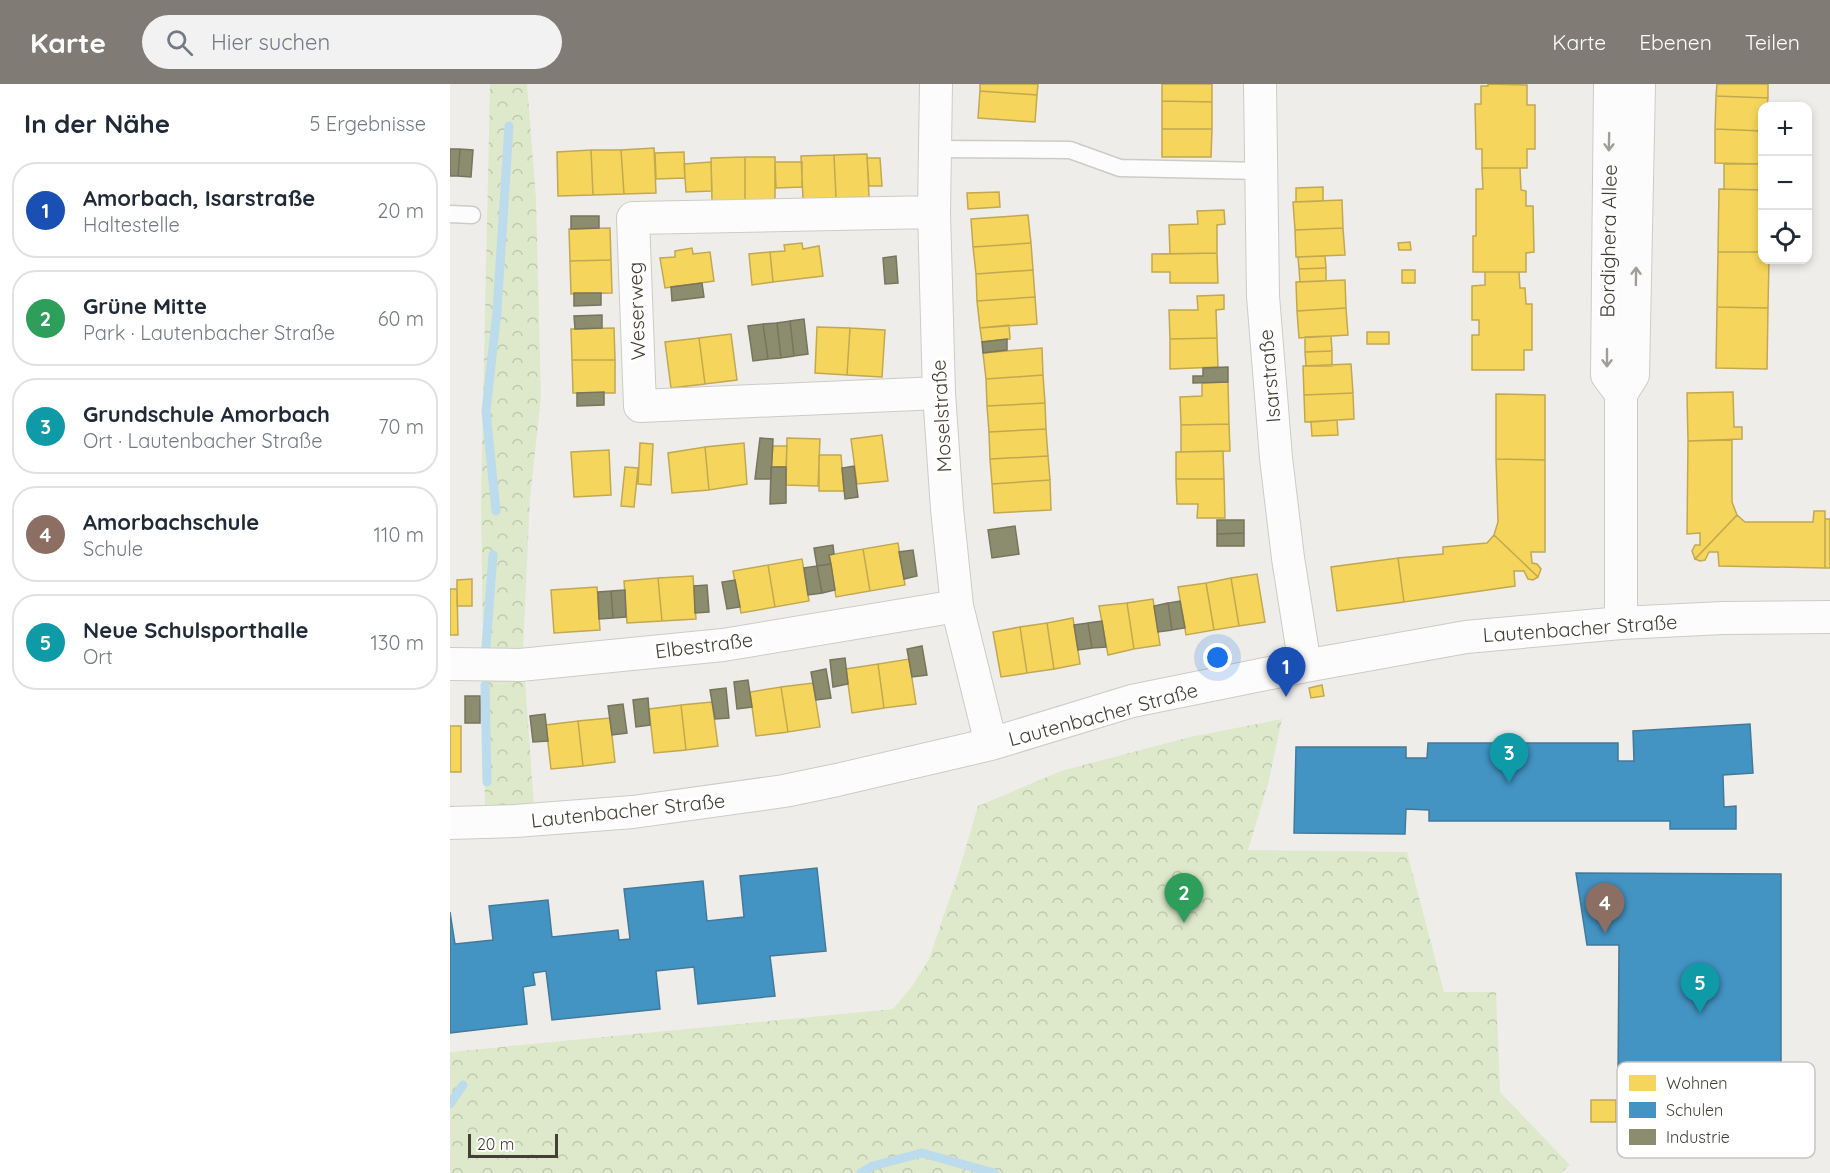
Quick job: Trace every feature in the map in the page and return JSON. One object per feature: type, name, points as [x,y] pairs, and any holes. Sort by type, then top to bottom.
[{"type":"street","name":"Moselstraße","points":[[936,84],[934,212],[939,393],[947,509],[957,606],[991,744]]},
{"type":"street","name":"Isarstraße","points":[[1260,84],[1263,296],[1276,458],[1287,558],[1305,666]]},
{"type":"street","name":"Bordighera Allee","points":[[1610,84],[1607,375],[1621,394]]},
{"type":"street","name":"Bordighera Allee","points":[[1620,623],[1621,394],[1634,375],[1639,84]]},
{"type":"street","name":"Weserweg","points":[[934,212],[633,218],[640,406],[939,393]]},
{"type":"street","name":"Elbestraße","points":[[450,664],[520,665],[723,645],[957,606]]},
{"type":"street","name":"Lautenbacher Straße","points":[[450,823],[514,821],[633,812],[730,800],[837,780],[991,744],[1132,701],[1305,666],[1466,637],[1620,623],[1723,618],[1830,617]]},
{"type":"lane","points":[[934,149],[1070,150],[1120,168],[1262,171]]},
{"type":"lane","points":[[450,214],[472,215]]},
{"type":"green space","points":[[490,84],[527,84],[536,199],[541,397],[530,498],[523,652],[534,806],[485,810],[481,498]]},
{"type":"green space","points":[[1282,719],[1268,784],[1248,850],[1407,852],[1444,992],[1496,992],[1500,1092],[1570,1165],[1561,1173],[450,1173],[450,1052],[893,1009],[913,985],[929,959],[978,806],[1061,771],[1190,737]]},
{"type":"building: Wohnen","points":[[980,84],[1038,84],[1037,95],[980,91]]},
{"type":"building: Wohnen","points":[[1162,84],[1212,84],[1212,102],[1162,101]]},
{"type":"building: Wohnen","points":[[1488,84],[1527,85],[1527,105],[1535,105],[1535,149],[1527,149],[1527,168],[1482,168],[1482,149],[1476,149],[1475,104],[1481,104],[1481,86],[1488,86]]},
{"type":"building: Wohnen","points":[[1717,84],[1768,84],[1768,98],[1716,96]]},
{"type":"building: Wohnen","points":[[980,91],[1037,95],[1035,122],[978,118]]},
{"type":"building: Wohnen","points":[[1716,96],[1768,98],[1768,102],[1758,102],[1758,131],[1715,129]]},
{"type":"building: Wohnen","points":[[1162,101],[1212,102],[1212,129],[1162,129]]},
{"type":"building: Wohnen","points":[[1162,129],[1212,129],[1211,157],[1162,157]]},
{"type":"building: Wohnen","points":[[1715,129],[1758,131],[1758,164],[1715,163]]},
{"type":"building: Wohnen","points":[[654,148],[656,193],[624,194],[621,150]]},
{"type":"building: Wohnen","points":[[591,150],[593,195],[558,196],[557,152]]},
{"type":"building: Wohnen","points":[[591,150],[621,150],[624,194],[593,195]]},
{"type":"building: Wohnen","points":[[684,152],[685,178],[656,179],[655,153]]},
{"type":"building: Wohnen","points":[[867,154],[869,197],[836,198],[834,155]]},
{"type":"building: Wohnen","points":[[834,155],[836,198],[803,199],[801,156]]},
{"type":"building: Wohnen","points":[[745,157],[745,201],[712,201],[711,158]]},
{"type":"building: Wohnen","points":[[745,157],[775,157],[775,200],[745,201]]},
{"type":"building: Wohnen","points":[[867,158],[880,158],[882,186],[869,186]]},
{"type":"building: Wohnen","points":[[711,162],[712,191],[686,192],[684,164]]},
{"type":"building: Wohnen","points":[[775,162],[802,162],[802,187],[776,188]]},
{"type":"building: Wohnen","points":[[1724,164],[1758,164],[1758,190],[1724,189]]},
{"type":"building: Wohnen","points":[[1482,168],[1520,168],[1521,190],[1526,191],[1526,206],[1533,206],[1534,252],[1526,253],[1526,272],[1473,272],[1476,189],[1483,189]]},
{"type":"building: Wohnen","points":[[1323,187],[1323,201],[1296,202],[1296,188]]},
{"type":"building: Wohnen","points":[[1719,189],[1758,190],[1758,252],[1718,252]]},
{"type":"building: Wohnen","points":[[999,192],[1000,207],[968,209],[967,193]]},
{"type":"building: Wohnen","points":[[1342,200],[1343,228],[1295,230],[1293,202]]},
{"type":"building: Wohnen","points":[[1224,210],[1225,224],[1217,225],[1217,253],[1170,254],[1169,225],[1198,224],[1197,211]]},
{"type":"building: Wohnen","points":[[1028,215],[1031,243],[973,247],[971,219]]},
{"type":"building: Wohnen","points":[[610,228],[611,260],[570,261],[569,229]]},
{"type":"building: Wohnen","points":[[1343,228],[1345,255],[1296,257],[1295,230]]},
{"type":"building: Wohnen","points":[[1410,242],[1411,250],[1399,250],[1398,243]]},
{"type":"building: Wohnen","points":[[802,243],[803,249],[819,246],[823,276],[773,282],[770,252],[785,251],[784,245]]},
{"type":"building: Wohnen","points":[[1031,243],[1033,270],[976,274],[973,247]]},
{"type":"building: Wohnen","points":[[692,248],[693,254],[710,252],[714,281],[665,288],[660,258],[675,257],[675,251]]},
{"type":"building: Wohnen","points":[[770,252],[773,282],[752,285],[749,254]]},
{"type":"building: Wohnen","points":[[1718,252],[1758,252],[1758,264],[1769,264],[1768,308],[1717,307]]},
{"type":"building: Wohnen","points":[[1217,253],[1218,283],[1170,283],[1170,272],[1152,272],[1152,254]]},
{"type":"building: Wohnen","points":[[1325,256],[1326,268],[1299,269],[1298,257]]},
{"type":"building: Wohnen","points":[[611,260],[612,293],[571,294],[570,261]]},
{"type":"building: Wohnen","points":[[1326,268],[1326,281],[1300,282],[1299,269]]},
{"type":"building: Wohnen","points":[[1033,270],[1035,297],[977,301],[976,274]]},
{"type":"building: Wohnen","points":[[1402,270],[1415,270],[1415,283],[1402,283]]},
{"type":"building: Wohnen","points":[[1485,272],[1519,272],[1520,288],[1525,288],[1526,304],[1532,304],[1532,350],[1524,350],[1524,370],[1472,370],[1472,335],[1479,335],[1479,320],[1472,320],[1472,286],[1485,285]]},
{"type":"building: Wohnen","points":[[1345,280],[1346,308],[1297,311],[1296,282]]},
{"type":"building: Wohnen","points":[[1224,295],[1224,309],[1216,310],[1217,338],[1170,339],[1169,310],[1198,310],[1197,296]]},
{"type":"building: Wohnen","points":[[1035,297],[1037,324],[980,328],[977,301]]},
{"type":"building: Wohnen","points":[[1717,307],[1768,308],[1767,369],[1716,368]]},
{"type":"building: Wohnen","points":[[1346,308],[1348,335],[1299,338],[1297,311]]},
{"type":"building: Wohnen","points":[[1009,325],[1010,339],[982,342],[980,328]]},
{"type":"building: Wohnen","points":[[817,327],[850,328],[847,375],[815,373]]},
{"type":"building: Wohnen","points":[[614,328],[615,360],[572,360],[571,329]]},
{"type":"building: Wohnen","points":[[850,328],[885,330],[882,377],[847,375]]},
{"type":"building: Wohnen","points":[[1367,332],[1389,332],[1389,344],[1367,344]]},
{"type":"building: Wohnen","points":[[731,334],[737,380],[705,384],[699,338]]},
{"type":"building: Wohnen","points":[[1331,336],[1332,351],[1305,352],[1305,337]]},
{"type":"building: Wohnen","points":[[699,338],[705,384],[671,388],[665,342]]},
{"type":"building: Wohnen","points":[[1217,338],[1218,367],[1170,369],[1170,339]]},
{"type":"building: Wohnen","points":[[1042,348],[1043,375],[986,379],[983,353]]},
{"type":"building: Wohnen","points":[[1332,351],[1332,366],[1306,366],[1305,352]]},
{"type":"building: Wohnen","points":[[572,360],[615,360],[615,393],[573,393]]},
{"type":"building: Wohnen","points":[[1351,364],[1353,393],[1304,395],[1303,366]]},
{"type":"building: Wohnen","points":[[1043,375],[1045,403],[987,406],[986,379]]},
{"type":"building: Wohnen","points":[[1228,382],[1229,424],[1181,425],[1180,397],[1202,396],[1202,383]]},
{"type":"building: Wohnen","points":[[1733,392],[1734,427],[1742,427],[1742,439],[1688,441],[1687,393]]},
{"type":"building: Wohnen","points":[[1353,393],[1354,419],[1305,422],[1304,395]]},
{"type":"building: Wohnen","points":[[1496,394],[1545,395],[1545,460],[1496,459]]},
{"type":"building: Wohnen","points":[[1045,403],[1046,429],[989,432],[987,406]]},
{"type":"building: Wohnen","points":[[1337,420],[1338,435],[1312,436],[1311,422]]},
{"type":"building: Wohnen","points":[[1229,424],[1230,451],[1181,452],[1181,425]]},
{"type":"building: Wohnen","points":[[1046,429],[1048,456],[990,459],[989,432]]},
{"type":"building: Wohnen","points":[[882,435],[888,481],[857,484],[851,439]]},
{"type":"building: Wohnen","points":[[787,438],[820,439],[818,486],[786,485]]},
{"type":"building: Wohnen","points":[[1732,440],[1732,502],[1737,515],[1695,559],[1692,551],[1695,545],[1700,545],[1700,533],[1687,534],[1688,441]]},
{"type":"building: Wohnen","points":[[640,443],[653,444],[651,485],[638,484]]},
{"type":"building: Wohnen","points":[[744,443],[747,484],[709,490],[705,447]]},
{"type":"building: Wohnen","points":[[773,446],[787,446],[786,467],[771,467]]},
{"type":"building: Wohnen","points":[[705,447],[709,490],[672,493],[668,453]]},
{"type":"building: Wohnen","points":[[609,450],[611,495],[574,497],[571,452]]},
{"type":"building: Wohnen","points":[[1223,451],[1224,479],[1176,479],[1176,452]]},
{"type":"building: Wohnen","points":[[819,455],[841,455],[844,491],[819,491]]},
{"type":"building: Wohnen","points":[[1048,456],[1050,480],[992,484],[990,459]]},
{"type":"building: Wohnen","points":[[1496,459],[1545,460],[1545,552],[1531,552],[1532,563],[1537,564],[1541,569],[1538,577],[1494,535],[1498,522]]},
{"type":"building: Wohnen","points":[[625,467],[638,468],[634,507],[621,506]]},
{"type":"building: Wohnen","points":[[1176,479],[1224,479],[1225,518],[1197,518],[1198,504],[1177,504]]},
{"type":"building: Wohnen","points":[[1050,480],[1051,510],[994,513],[992,484]]},
{"type":"building: Wohnen","points":[[1814,511],[1825,511],[1825,568],[1719,566],[1718,552],[1709,552],[1705,560],[1695,559],[1737,515],[1745,522],[1813,522]]},
{"type":"building: Wohnen","points":[[1825,519],[1830,519],[1830,568],[1825,568]]},
{"type":"building: Wohnen","points":[[1494,535],[1538,577],[1533,580],[1528,579],[1524,571],[1514,571],[1515,586],[1404,602],[1398,558],[1443,554],[1443,547],[1487,543]]},
{"type":"building: Wohnen","points":[[898,543],[905,585],[870,591],[863,549]]},
{"type":"building: Wohnen","points":[[863,549],[870,591],[836,597],[829,555]]},
{"type":"building: Wohnen","points":[[1398,558],[1404,602],[1337,611],[1331,567]]},
{"type":"building: Wohnen","points":[[802,559],[809,601],[775,607],[768,565]]},
{"type":"building: Wohnen","points":[[768,565],[775,607],[741,613],[733,571]]},
{"type":"building: Wohnen","points":[[1257,574],[1265,622],[1239,626],[1231,578]]},
{"type":"building: Wohnen","points":[[693,576],[696,619],[662,621],[658,578]]},
{"type":"building: Wohnen","points":[[658,578],[662,621],[627,623],[624,581]]},
{"type":"building: Wohnen","points":[[1231,578],[1239,626],[1214,630],[1206,583]]},
{"type":"building: Wohnen","points":[[472,579],[472,606],[457,606],[457,580]]},
{"type":"building: Wohnen","points":[[1206,583],[1214,630],[1186,635],[1178,587]]},
{"type":"building: Wohnen","points":[[597,587],[600,630],[554,633],[551,590]]},
{"type":"building: Wohnen","points":[[450,589],[457,589],[458,635],[450,635]]},
{"type":"building: Wohnen","points":[[1153,599],[1160,645],[1134,649],[1127,603]]},
{"type":"building: Wohnen","points":[[1127,603],[1134,649],[1108,655],[1099,606]]},
{"type":"building: Wohnen","points":[[1073,618],[1080,664],[1054,669],[1047,623]]},
{"type":"building: Wohnen","points":[[1047,623],[1054,669],[1027,673],[1020,627]]},
{"type":"building: Wohnen","points":[[1020,627],[1027,673],[1001,677],[993,632]]},
{"type":"building: Wohnen","points":[[909,659],[916,704],[884,708],[878,664]]},
{"type":"building: Wohnen","points":[[878,664],[884,708],[852,713],[846,669]]},
{"type":"building: Wohnen","points":[[813,683],[820,727],[788,732],[781,687]]},
{"type":"building: Wohnen","points":[[1322,685],[1324,696],[1311,698],[1309,688]]},
{"type":"building: Wohnen","points":[[781,687],[788,732],[756,736],[750,692]]},
{"type":"building: Wohnen","points":[[712,702],[718,746],[686,750],[681,705]]},
{"type":"building: Wohnen","points":[[681,705],[686,750],[654,753],[649,709]]},
{"type":"building: Wohnen","points":[[610,718],[615,762],[583,766],[578,721]]},
{"type":"building: Wohnen","points":[[578,721],[583,766],[551,769],[546,725]]},
{"type":"building: Wohnen","points":[[450,726],[461,726],[461,772],[450,772]]},
{"type":"building: Wohnen","points":[[1591,1100],[1616,1100],[1616,1122],[1591,1122]]},
{"type":"building: Schulen","points":[[1750,724],[1753,773],[1723,775],[1724,807],[1736,806],[1736,829],[1670,829],[1670,821],[1429,821],[1429,810],[1406,809],[1405,834],[1294,833],[1296,747],[1406,747],[1406,758],[1427,758],[1428,743],[1618,743],[1618,761],[1634,761],[1633,731]]},
{"type":"building: Schulen","points":[[817,868],[826,951],[770,956],[775,996],[698,1004],[694,967],[656,971],[660,1009],[552,1020],[546,971],[533,973],[535,985],[523,987],[527,1024],[450,1033],[450,912],[455,944],[493,940],[489,906],[548,900],[552,937],[618,930],[619,940],[630,939],[624,889],[703,881],[707,921],[744,917],[740,876]]},
{"type":"building: Schulen","points":[[1576,873],[1781,874],[1781,1062],[1618,1062],[1619,945],[1587,945]]},
{"type":"building: Industrie","points":[[450,149],[460,149],[458,176],[450,176]]},
{"type":"building: Industrie","points":[[460,149],[473,150],[471,177],[458,176]]},
{"type":"building: Industrie","points":[[571,216],[599,216],[599,228],[571,229]]},
{"type":"building: Industrie","points":[[896,256],[898,283],[885,284],[883,258]]},
{"type":"building: Industrie","points":[[702,283],[704,297],[672,301],[671,287]]},
{"type":"building: Industrie","points":[[574,293],[601,293],[601,305],[574,306]]},
{"type":"building: Industrie","points":[[602,315],[602,328],[575,329],[574,316]]},
{"type":"building: Industrie","points":[[804,319],[808,354],[794,356],[790,321]]},
{"type":"building: Industrie","points":[[790,321],[794,356],[781,358],[777,323]]},
{"type":"building: Industrie","points":[[777,323],[781,358],[768,359],[763,324]]},
{"type":"building: Industrie","points":[[763,324],[768,359],[753,361],[748,326]]},
{"type":"building: Industrie","points":[[1007,339],[1007,350],[983,353],[982,342]]},
{"type":"building: Industrie","points":[[1228,367],[1228,382],[1193,383],[1193,376],[1203,376],[1203,368]]},
{"type":"building: Industrie","points":[[604,392],[604,405],[577,406],[577,393]]},
{"type":"building: Industrie","points":[[760,438],[773,439],[771,479],[755,479]]},
{"type":"building: Industrie","points":[[854,466],[858,497],[845,499],[842,468]]},
{"type":"building: Industrie","points":[[771,467],[786,467],[786,503],[770,504]]},
{"type":"building: Industrie","points":[[1217,520],[1244,520],[1244,533],[1217,534]]},
{"type":"building: Industrie","points":[[1015,526],[1019,554],[992,558],[988,530]]},
{"type":"building: Industrie","points":[[1244,533],[1244,546],[1217,546],[1217,534]]},
{"type":"building: Industrie","points":[[833,545],[834,554],[829,555],[831,564],[817,566],[814,548]]},
{"type":"building: Industrie","points":[[913,550],[917,576],[904,579],[899,552]]},
{"type":"building: Industrie","points":[[831,564],[835,590],[822,593],[817,566]]},
{"type":"building: Industrie","points":[[817,566],[822,593],[808,595],[804,568]]},
{"type":"building: Industrie","points":[[735,580],[740,607],[727,609],[722,582]]},
{"type":"building: Industrie","points":[[707,585],[709,612],[695,613],[694,586]]},
{"type":"building: Industrie","points":[[625,590],[626,617],[613,618],[611,591]]},
{"type":"building: Industrie","points":[[611,591],[613,618],[599,619],[598,592]]},
{"type":"building: Industrie","points":[[1180,601],[1185,628],[1172,630],[1168,603]]},
{"type":"building: Industrie","points":[[1168,603],[1172,630],[1158,632],[1154,606]]},
{"type":"building: Industrie","points":[[1102,621],[1106,647],[1092,648],[1088,623]]},
{"type":"building: Industrie","points":[[1088,623],[1092,648],[1078,650],[1074,625]]},
{"type":"building: Industrie","points":[[922,646],[927,675],[912,677],[907,649]]},
{"type":"building: Industrie","points":[[845,658],[848,684],[833,687],[830,660]]},
{"type":"building: Industrie","points":[[826,669],[831,698],[816,700],[811,672]]},
{"type":"building: Industrie","points":[[748,680],[752,707],[737,709],[734,682]]},
{"type":"building: Industrie","points":[[726,688],[729,718],[715,719],[710,690]]},
{"type":"building: Industrie","points":[[465,696],[480,696],[480,723],[465,723]]},
{"type":"building: Industrie","points":[[648,698],[650,725],[636,727],[633,700]]},
{"type":"building: Industrie","points":[[623,704],[627,733],[612,735],[608,706]]},
{"type":"building: Industrie","points":[[545,714],[548,741],[533,742],[530,716]]},
{"type":"waterway","points":[[496,511],[486,411],[497,311],[509,126]]},
{"type":"waterway","points":[[486,647],[493,555]]},
{"type":"waterway","points":[[485,685],[487,782]]},
{"type":"waterway","points":[[450,1104],[463,1085]]},
{"type":"waterway","points":[[861,1173],[873,1166],[922,1153],[994,1173]]},
{"type":"place","name":"Amorbach, Isarstraße","points":[[1286,697]]},
{"type":"place","name":"Grundschule Amorbach","points":[[1509,783]]},
{"type":"place","name":"Grüne Mitte","points":[[1184,923]]},
{"type":"place","name":"Amorbachschule","points":[[1605,933]]},
{"type":"place","name":"Neue Schulsporthalle","points":[[1700,1013]]}]
